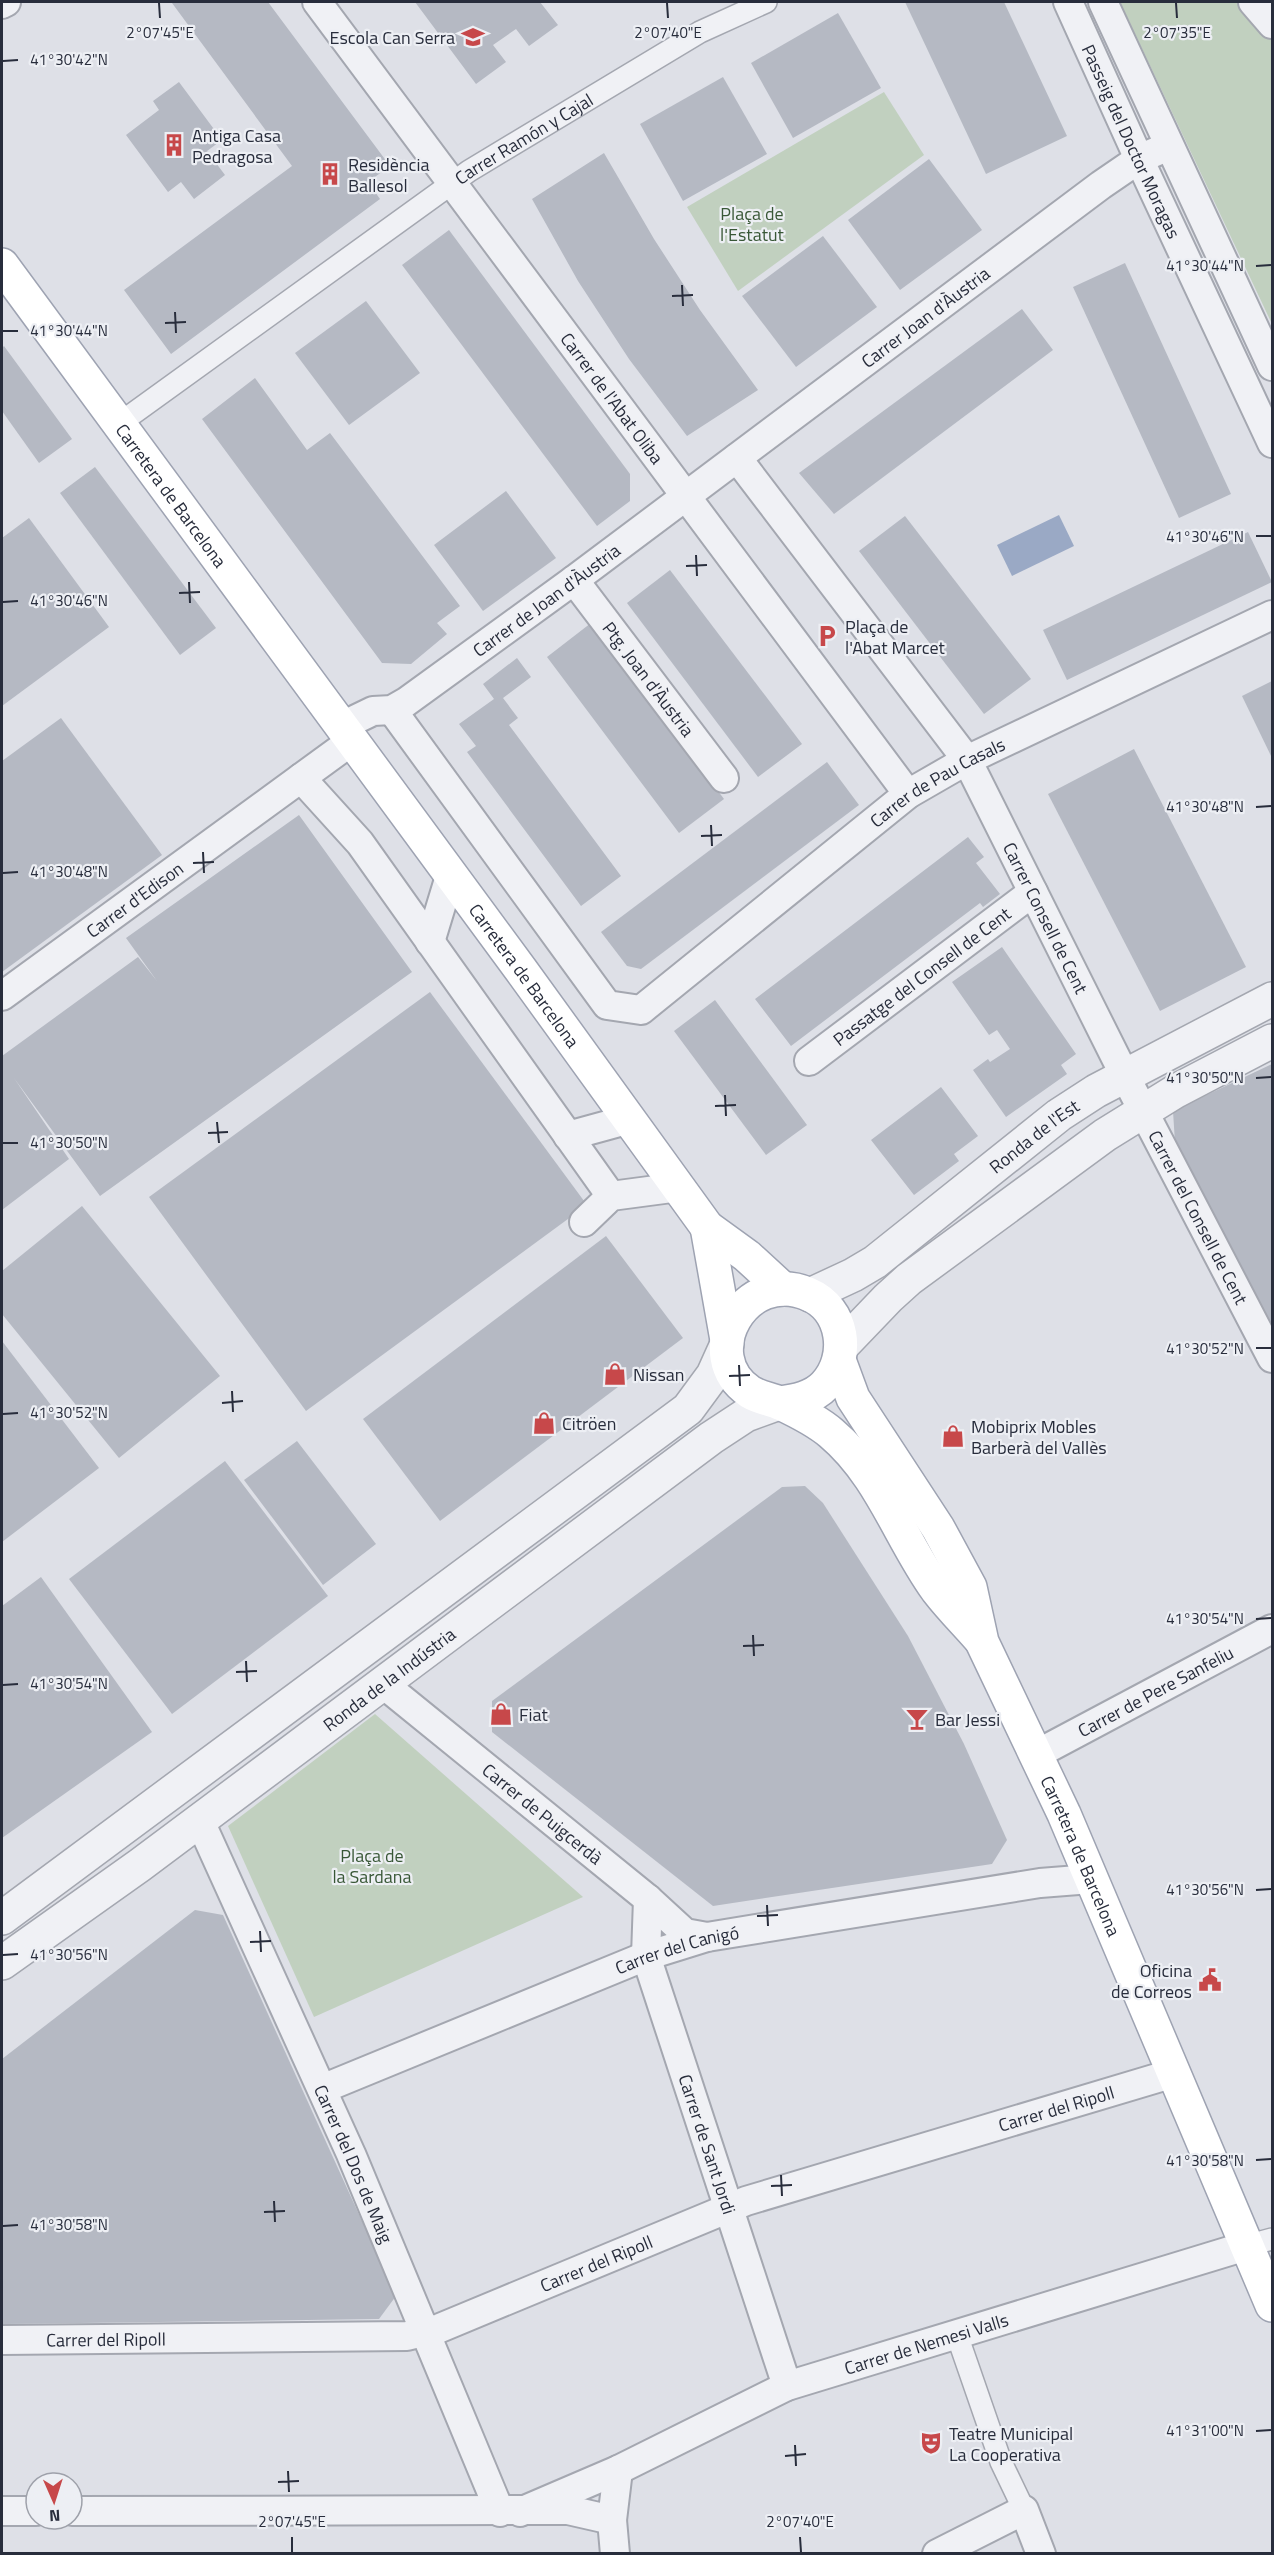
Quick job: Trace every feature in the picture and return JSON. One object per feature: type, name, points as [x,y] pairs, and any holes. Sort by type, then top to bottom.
[{"type":"main road","name":"Carretera de Barcelona","points":[[2,265],[451,873],[707,1227],[796,1292]]},
{"type":"main road","name":"Carretera de Barcelona","points":[[707,1227],[727,1342]]},
{"type":"main road","points":[[796,1292],[830,1312],[840,1329],[840,1354],[852,1398],[938,1528],[970,1587],[982,1642],[937,1590],[865,1468],[853,1454],[829,1431],[779,1403],[758,1397],[740,1383],[730,1365],[727,1342],[733,1320],[743,1305],[761,1293],[796,1292]]},
{"type":"main road","points":[[779,1403],[797,1401],[814,1394],[825,1385],[840,1354]]},
{"type":"main road","name":"Carretera de Barcelona","points":[[982,1642],[1037,1754],[1174,2073],[1259,2242],[1272,2305]]},
{"type":"street","points":[[2,4],[6,2]]},
{"type":"street","name":"Carrer de l'Abat Oliba","points":[[317,2],[908,794]]},
{"type":"street","name":"Carrer Ramón y Cajal","points":[[120,423],[452,183],[700,32],[766,2]]},
{"type":"street","name":"Passeig del Doctor Moragas","points":[[1068,2],[1272,443]]},
{"type":"street","name":"Passeig del Doctor Moragas","points":[[1103,2],[1272,366]]},
{"type":"street","points":[[1252,2],[1272,24]]},
{"type":"street","name":"Carrer Joan d'Àustria","points":[[686,497],[1139,159],[1169,146]]},
{"type":"street","points":[[737,458],[967,760]]},
{"type":"street","name":"Carrer de Joan d'Àustria","points":[[399,706],[686,497]]},
{"type":"street","name":"Ptg. Joan d'Àustria","points":[[574,580],[724,778]]},
{"type":"street","name":"Carrer de Pau Casals","points":[[399,706],[418,748],[607,1005],[641,1010],[908,794],[967,760],[1272,615]]},
{"type":"street","points":[[347,733],[374,711],[399,706]]},
{"type":"street","name":"Carrer d'Edison","points":[[2,996],[301,778],[347,733]]},
{"type":"street","name":"Carrer Consell de Cent","points":[[967,760],[1125,1076]]},
{"type":"street","points":[[301,778],[360,843],[610,1196]]},
{"type":"street","points":[[430,942],[451,873]]},
{"type":"street","name":"Passatge del Consell de Cent","points":[[809,1061],[1032,892]]},
{"type":"street","name":"Ronda de l'Est","points":[[796,1292],[838,1282],[875,1262],[1059,1115],[1125,1076],[1272,999]]},
{"type":"street","points":[[840,1354],[888,1298],[909,1279],[1105,1135],[1176,1091],[1272,1041]]},
{"type":"street","name":"Carrer del Consell de Cent","points":[[1125,1076],[1272,1358]]},
{"type":"street","points":[[568,1136],[630,1119]]},
{"type":"street","points":[[584,1222],[610,1196],[679,1187]]},
{"type":"street","name":"Ronda de la Indústria","points":[[2,1918],[688,1408],[712,1375],[727,1342]]},
{"type":"street","name":"Ronda de la Indústria","points":[[2,1964],[140,1865],[711,1438],[746,1415],[779,1403]]},
{"type":"street","name":"Carrer de Pere Sanfeliu","points":[[1037,1754],[1272,1629]]},
{"type":"street","name":"Carrer de Puigcerdà","points":[[382,1683],[648,1899],[685,1933],[707,1937]]},
{"type":"street","name":"Carrer del Dos de Maig","points":[[199,1819],[322,2089],[426,2331],[510,2512]]},
{"type":"street","name":"Carrer del Canigó","points":[[322,2089],[646,1956],[707,1937],[1041,1883],[1091,1878]]},
{"type":"street","name":"Carrer de Sant Jordi","points":[[648,1899],[646,1956],[787,2386]]},
{"type":"street","name":"Carrer del Ripoll","points":[[2,2340],[407,2336],[440,2328],[746,2201],[1174,2073]]},
{"type":"street","name":"Carrer de Nemesi Valls","points":[[510,2512],[618,2470],[787,2386],[1259,2242]]},
{"type":"street","points":[[957,2335],[1001,2462],[1041,2553]]},
{"type":"street","points":[[615,2553],[612,2520],[618,2470]]},
{"type":"street","points":[[937,2553],[1024,2510]]},
{"type":"street","points":[[2,2511],[24,2511]]},
{"type":"street","name":"Carrer de Nemesi Valls","points":[[84,2511],[568,2511],[612,2520]]},
{"type":"green space","points":[[1120,2],[1249,2],[1272,27],[1272,324]]},
{"type":"green space","name":"Plaça de l'Estatut","points":[[884,92],[924,155],[738,291],[687,207]]},
{"type":"green space","name":"Plaça de la Sardana","points":[[375,1714],[583,1897],[314,2017],[228,1826]]},
{"type":"water","points":[[1059,515],[1074,546],[1012,576],[997,545]]},
{"type":"building","name":"Residència Ballesol","points":[[268,2],[390,166],[368,182],[380,199],[171,354],[124,290],[292,166],[172,3]]},
{"type":"building","name":"Escola Can Serra","points":[[415,2],[540,2],[558,25],[529,46],[516,29],[493,45],[506,62],[476,84]]},
{"type":"building","points":[[905,2],[1004,2],[1067,136],[986,174]]},
{"type":"building","points":[[838,13],[881,88],[793,138],[751,63]]},
{"type":"building","points":[[723,77],[767,154],[683,201],[640,124]]},
{"type":"building","name":"Antiga Casa Pedragosa","points":[[179,82],[222,140],[207,151],[225,175],[194,199],[181,182],[168,192],[126,135],[159,110],[153,101]]},
{"type":"building","points":[[604,153],[654,239],[700,310],[758,390],[687,436],[629,359],[578,281],[532,199]]},
{"type":"building","points":[[929,159],[982,230],[900,290],[848,220]]},
{"type":"building","points":[[449,230],[630,474],[630,501],[597,526],[402,265]]},
{"type":"building","points":[[823,236],[877,307],[796,367],[742,296]]},
{"type":"building","points":[[1125,263],[1231,494],[1179,518],[1073,287]]},
{"type":"building","points":[[366,301],[420,373],[349,425],[295,353]]},
{"type":"building","points":[[1022,309],[1053,350],[834,514],[799,473]]},
{"type":"building","points":[[4,346],[72,439],[39,463],[2,411],[2,348]]},
{"type":"building","points":[[255,378],[307,450],[330,433],[460,606],[437,623],[447,634],[411,664],[382,663],[202,419]]},
{"type":"building","points":[[95,467],[216,628],[180,655],[60,493]]},
{"type":"building","points":[[506,491],[556,558],[483,611],[434,545]]},
{"type":"building","points":[[905,516],[1031,679],[984,714],[859,551]]},
{"type":"building","points":[[29,518],[109,627],[2,706],[2,538]]},
{"type":"building","points":[[1248,532],[1272,582],[1067,680],[1043,630]]},
{"type":"building","points":[[670,570],[802,744],[758,777],[627,603]]},
{"type":"building","points":[[591,623],[724,799],[679,833],[547,657]]},
{"type":"building","points":[[517,658],[531,677],[503,698],[518,718],[509,725],[621,876],[581,906],[467,752],[476,746],[459,724],[494,699],[483,684]]},
{"type":"building","points":[[1272,681],[1272,758],[1242,696]]},
{"type":"building","points":[[61,718],[162,855],[2,972],[2,761]]},
{"type":"building","points":[[1134,749],[1246,967],[1160,1011],[1048,794]]},
{"type":"building","points":[[827,762],[859,805],[641,969],[627,966],[601,932]]},
{"type":"building","points":[[299,815],[412,972],[100,1196],[14,1078],[69,1159],[2,1210],[2,1056],[138,957],[157,981],[126,938]]},
{"type":"building","points":[[968,837],[984,857],[976,863],[1000,894],[983,907],[980,903],[791,1046],[755,999]]},
{"type":"building","points":[[1002,947],[1076,1054],[1061,1065],[1067,1074],[1006,1117],[973,1070],[988,1059],[990,1062],[1010,1049],[997,1030],[989,1035],[952,982]]},
{"type":"building","points":[[430,992],[587,1205],[306,1411],[149,1197]]},
{"type":"building","points":[[715,1000],[807,1125],[766,1155],[674,1031]]},
{"type":"building","points":[[1272,1064],[1272,1333],[1175,1143],[1173,1111]]},
{"type":"building","points":[[941,1087],[978,1136],[954,1154],[959,1161],[914,1195],[871,1140]]},
{"type":"building","points":[[82,1206],[220,1376],[119,1458],[2,1314],[2,1271]]},
{"type":"building","points":[[606,1236],[683,1338],[440,1521],[363,1419]]},
{"type":"building","points":[[2,1341],[99,1468],[2,1542]]},
{"type":"building","points":[[297,1441],[376,1544],[323,1585],[244,1480]]},
{"type":"building","points":[[225,1461],[328,1596],[172,1714],[69,1579]]},
{"type":"building","points":[[805,1486],[823,1503],[908,1636],[964,1744],[1007,1840],[992,1864],[713,1906],[492,1732],[492,1701],[782,1487]]},
{"type":"building","points":[[41,1577],[152,1732],[2,1838],[2,1606]]},
{"type":"building","points":[[195,1910],[223,1915],[396,2296],[379,2319],[2,2324],[2,2059]]},
{"type":"place","name":"Escola Can Serra","points":[[473,37]]},
{"type":"place","name":"Antiga Casa Pedragosa","points":[[174,145]]},
{"type":"place","name":"Residència Ballesol","points":[[330,174]]},
{"type":"place","name":"Plaça de l'Abat Marcet","points":[[827,636]]},
{"type":"place","name":"Nissan","points":[[615,1374]]},
{"type":"place","name":"Citröen","points":[[544,1423]]},
{"type":"place","name":"Mobiprix Mobles Barberà del Vallès","points":[[953,1436]]},
{"type":"place","name":"Fiat","points":[[501,1714]]},
{"type":"place","name":"Bar Jessi","points":[[917,1719]]},
{"type":"place","name":"Oficina de Correos","points":[[1210,1980]]},
{"type":"place","name":"Teatre Municipal La Cooperativa","points":[[931,2443]]}]
